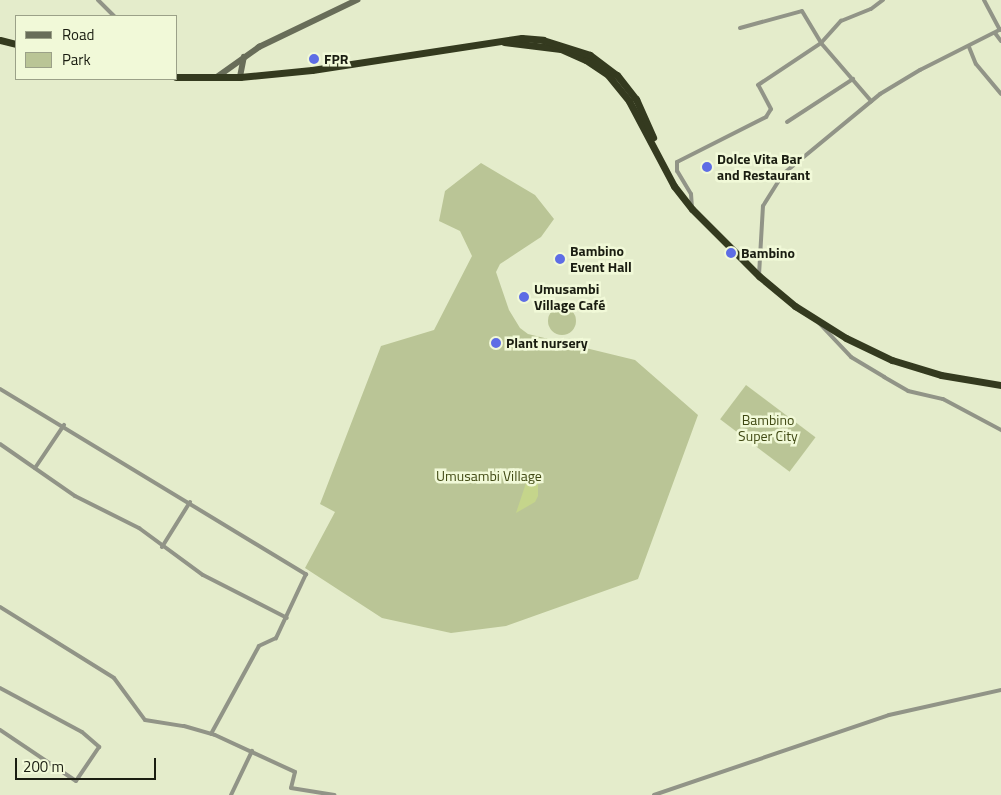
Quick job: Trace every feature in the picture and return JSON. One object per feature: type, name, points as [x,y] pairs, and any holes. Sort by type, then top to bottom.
[{"type":"highway","points":[[178,77],[240,77],[312,70],[522,38],[543,40],[577,49],[604,64],[636,99],[674,186],[692,209],[759,276],[818,321],[892,360],[941,375],[1001,385]]},
{"type":"highway","points":[[0,40],[15,44]]},
{"type":"street","points":[[98,0],[113,15]]},
{"type":"street","points":[[217,77],[244,56],[357,0]]},
{"type":"street","points":[[692,209],[691,194],[676,163],[769,115],[771,109],[757,86],[821,43],[841,21],[871,9],[883,0]]},
{"type":"street","points":[[759,276],[760,221],[775,183],[819,142],[871,101],[920,70],[1000,30],[984,0]]},
{"type":"street","points":[[740,28],[802,10],[821,43],[871,101]]},
{"type":"street","points":[[995,33],[1001,41]]},
{"type":"street","points":[[969,47],[976,64],[1001,94]]},
{"type":"street","points":[[240,77],[244,56]]},
{"type":"street","points":[[787,122],[853,80]]},
{"type":"street","points":[[818,321],[851,357],[884,377],[908,390],[944,399],[1001,430]]},
{"type":"street","points":[[0,389],[64,426],[144,478],[190,502],[306,574],[275,640],[259,646],[211,734]]},
{"type":"street","points":[[36,468],[64,426]]},
{"type":"street","points":[[0,444],[75,496],[139,528],[162,547],[203,575],[286,618]]},
{"type":"street","points":[[162,547],[190,502]]},
{"type":"street","points":[[0,607],[114,678],[145,720],[211,734],[295,772],[292,788],[334,795]]},
{"type":"street","points":[[0,688],[82,732],[99,748],[76,781],[0,730]]},
{"type":"street","points":[[654,795],[889,715],[1001,690]]},
{"type":"street","points":[[231,795],[252,751]]},
{"type":"green space","name":"Umusambi Village","points":[[481,163],[535,195],[554,219],[541,237],[500,264],[496,272],[509,310],[520,328],[528,334],[635,360],[698,415],[638,579],[506,626],[451,633],[382,618],[305,568],[335,512],[320,504],[381,346],[434,330],[472,256],[460,231],[439,221],[445,191]]},
{"type":"green space","points":[[562,307],[572,311],[576,321],[572,331],[562,335],[552,331],[548,321],[552,311]]},
{"type":"green space","name":"Bambino Super City","points":[[746,385],[815,437],[790,472],[720,419]]},
{"type":"shaded area","points":[[528,477],[538,483],[538,496],[535,502],[516,513]]},
{"type":"place","name":"FPR","points":[[314,59]]},
{"type":"place","name":"Dolce Vita Bar and Restaurant","points":[[707,167]]},
{"type":"place","name":"Bambino","points":[[731,253]]},
{"type":"place","name":"Bambino Event Hall","points":[[560,259]]},
{"type":"place","name":"Umusambi Village Café","points":[[524,297]]},
{"type":"place","name":"Plant nursery","points":[[496,343]]}]
